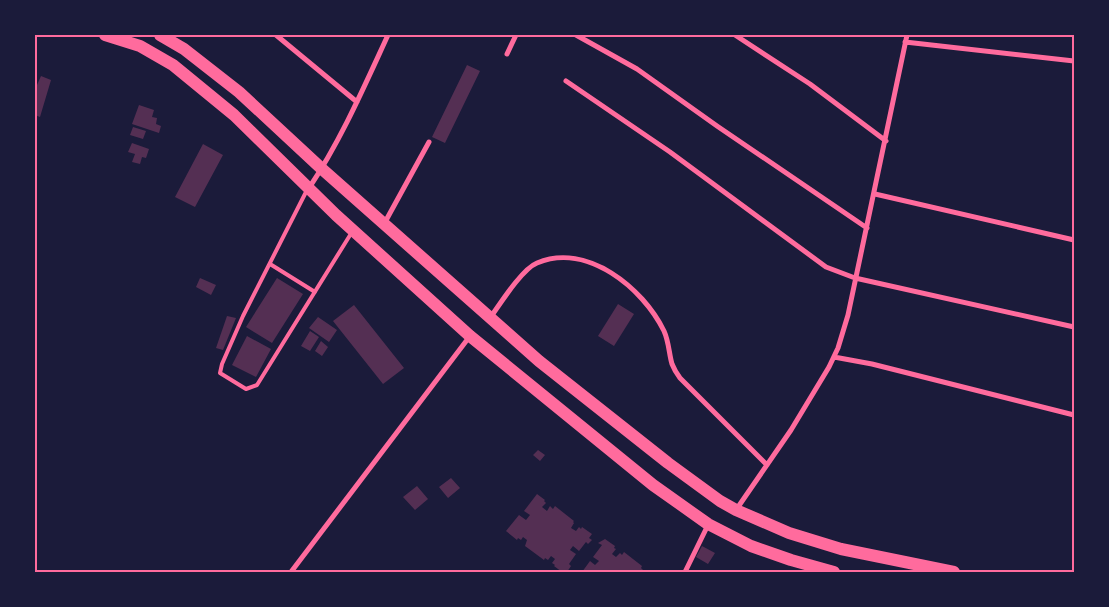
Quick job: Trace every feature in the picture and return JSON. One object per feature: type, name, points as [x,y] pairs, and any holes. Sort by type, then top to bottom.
[{"type":"main road","points":[[105,35],[140,46],[173,64],[234,115],[308,188],[470,336],[653,485],[708,524],[751,546],[834,572]]},
{"type":"main road","points":[[160,35],[184,49],[239,92],[383,224],[539,361],[668,464],[720,501],[789,534],[841,548],[954,572]]},
{"type":"street","points":[[276,35],[357,102]]},
{"type":"street","points":[[308,188],[322,169],[357,102],[388,35]]},
{"type":"street","points":[[507,54],[516,35]]},
{"type":"street","points":[[576,35],[637,69],[867,228]]},
{"type":"street","points":[[735,35],[810,84],[886,141]]},
{"type":"street","points":[[736,510],[792,430],[834,357],[848,315],[907,35]]},
{"type":"street","points":[[906,42],[1074,61]]},
{"type":"street","points":[[566,80],[670,152],[819,263],[855,278],[1074,327]]},
{"type":"street","points":[[383,224],[429,142]]},
{"type":"street","points":[[874,194],[1074,240]]},
{"type":"street","points":[[489,318],[523,274],[536,263],[558,258],[594,263],[602,267],[623,281],[641,299],[664,331],[672,366],[683,382],[767,465]]},
{"type":"street","points":[[291,572],[470,336]]},
{"type":"street","points":[[834,357],[872,364],[1074,415]]},
{"type":"street","points":[[685,572],[708,524]]},
{"type":"lane","points":[[308,188],[243,316],[222,364],[220,373],[246,390],[258,385],[353,230]]},
{"type":"lane","points":[[270,264],[315,292]]},
{"type":"building","points":[[467,65],[480,71],[445,143],[432,137]]},
{"type":"building","points":[[41,76],[51,80],[40,117],[35,115],[35,85],[37,85]]},
{"type":"building","points":[[139,105],[154,110],[152,117],[157,118],[156,124],[161,126],[159,133],[132,124]]},
{"type":"building","points":[[133,127],[146,131],[143,139],[130,135]]},
{"type":"building","points":[[132,143],[149,149],[146,158],[142,157],[140,164],[132,162],[135,154],[128,152]]},
{"type":"building","points":[[203,144],[223,155],[195,207],[175,197]]},
{"type":"building","points":[[200,278],[216,285],[211,295],[196,287]]},
{"type":"building","points":[[277,278],[303,294],[272,343],[246,327]]},
{"type":"building","points":[[618,304],[634,314],[614,346],[598,336]]},
{"type":"building","points":[[354,305],[404,368],[383,384],[333,321]]},
{"type":"building","points":[[227,316],[236,318],[223,350],[216,348]]},
{"type":"building","points":[[318,317],[337,330],[329,342],[309,328]]},
{"type":"building","points":[[310,331],[319,337],[310,351],[301,346]]},
{"type":"building","points":[[247,336],[271,349],[256,377],[232,365]]},
{"type":"building","points":[[321,341],[328,347],[322,356],[315,351]]},
{"type":"building","points":[[538,450],[545,455],[540,461],[533,455]]},
{"type":"building","points":[[451,478],[460,488],[448,498],[439,487]]},
{"type":"building","points":[[417,486],[428,499],[415,510],[403,497]]},
{"type":"building","points":[[537,494],[545,500],[546,503],[542,507],[547,511],[550,506],[553,509],[555,506],[574,521],[571,528],[576,531],[579,527],[581,529],[582,527],[592,534],[589,538],[592,540],[588,544],[586,542],[579,551],[573,546],[570,550],[576,554],[569,564],[571,566],[567,572],[564,570],[562,572],[554,566],[552,563],[555,559],[551,556],[548,560],[545,558],[544,560],[525,546],[527,540],[523,537],[521,540],[518,538],[517,540],[506,531],[519,515],[526,520],[530,515],[524,511]]},
{"type":"building","points":[[605,539],[615,546],[614,548],[616,549],[612,554],[616,557],[624,552],[642,566],[642,572],[582,572],[590,561],[595,565],[599,561],[593,557],[602,545],[598,543]]},
{"type":"building","points":[[702,546],[715,553],[708,564],[696,557]]}]
